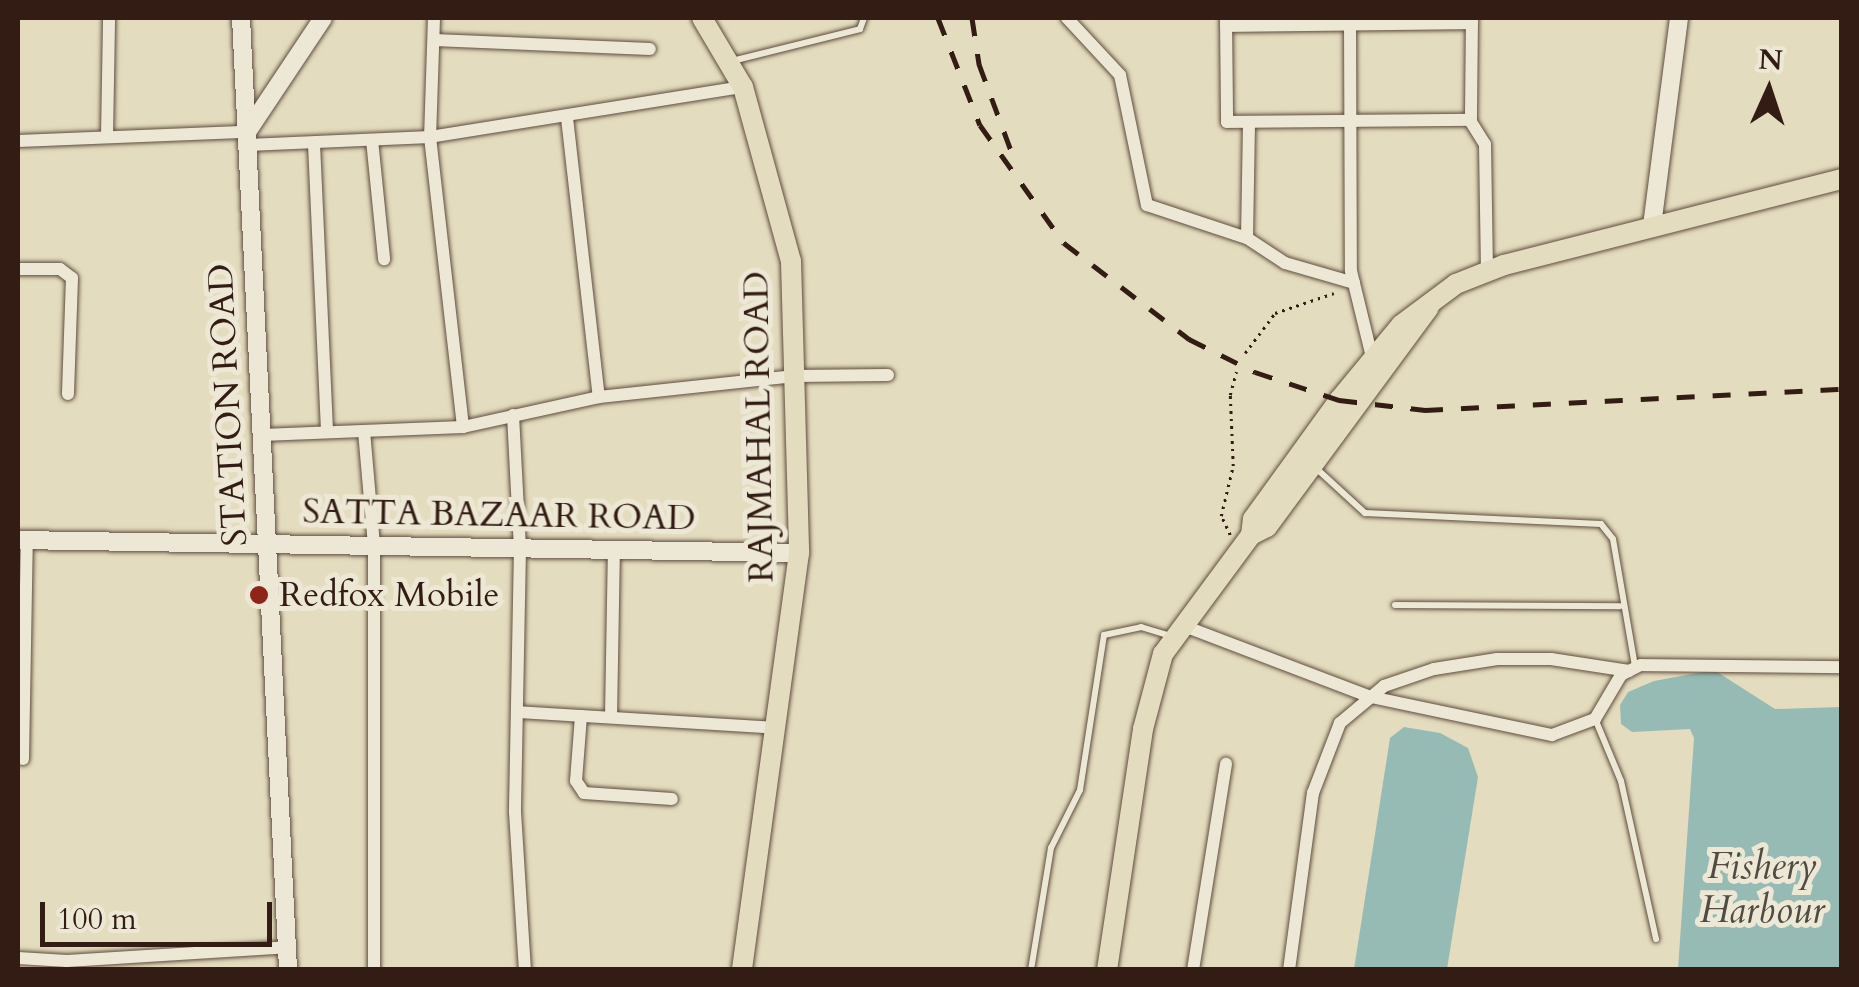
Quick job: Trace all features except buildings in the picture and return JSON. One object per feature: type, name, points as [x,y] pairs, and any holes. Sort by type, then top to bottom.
[{"type":"main road","name":"RAJMAHAL ROAD","points":[[702,18],[743,86],[791,261],[799,553],[742,970]]},
{"type":"main road","points":[[1107,970],[1143,729],[1162,654],[1246,541],[1253,519],[1401,325],[1456,284],[1487,272],[1842,179]]},
{"type":"main road","points":[[1246,541],[1267,527],[1429,307]]},
{"type":"street","points":[[107,137],[109,18]]},
{"type":"street","name":"STATION ROAD","points":[[241,18],[288,970]]},
{"type":"street","points":[[247,139],[323,18]]},
{"type":"street","points":[[434,18],[430,138],[463,427]]},
{"type":"street","points":[[1067,18],[1120,74],[1147,205],[1247,238],[1285,263],[1349,282]]},
{"type":"street","points":[[1652,226],[1679,18]]},
{"type":"street","points":[[1350,20],[1349,282],[1373,361]]},
{"type":"street","points":[[1471,120],[1226,122],[1226,22],[1472,20],[1471,120],[1485,144],[1487,272]]},
{"type":"street","points":[[434,40],[650,48]]},
{"type":"street","points":[[18,141],[107,137],[314,144],[430,138],[743,86]]},
{"type":"street","points":[[567,118],[598,396]]},
{"type":"street","points":[[1247,238],[1249,124]]},
{"type":"street","points":[[372,140],[384,259]]},
{"type":"street","points":[[314,144],[327,431]]},
{"type":"street","points":[[18,270],[60,270],[72,278],[68,394]]},
{"type":"street","points":[[262,435],[463,427],[598,396],[794,376],[888,375]]},
{"type":"street","points":[[512,415],[520,548],[517,712],[525,970]]},
{"type":"street","points":[[364,432],[374,546],[374,970]]},
{"type":"street","points":[[22,540],[23,758]]},
{"type":"street","name":"SATTA BAZAAR ROAD","points":[[22,540],[799,553]]},
{"type":"street","points":[[611,717],[614,550]]},
{"type":"street","points":[[1179,632],[1371,697],[1552,735],[1598,715],[1610,694],[1632,670]]},
{"type":"street","points":[[1289,970],[1312,792],[1340,723],[1384,686],[1434,669],[1496,659],[1552,658],[1632,670],[1683,664],[1842,666]]},
{"type":"street","points":[[517,712],[775,728]]},
{"type":"street","points":[[581,716],[576,781],[584,793],[672,799]]},
{"type":"street","points":[[1193,970],[1226,764]]},
{"type":"street","points":[[18,958],[67,961],[287,947]]},
{"type":"lane","points":[[731,62],[860,29],[864,18]]},
{"type":"lane","points":[[1313,464],[1364,513],[1600,524],[1613,539],[1632,670]]},
{"type":"lane","points":[[1395,605],[1620,606]]},
{"type":"lane","points":[[1030,970],[1050,848],[1080,790],[1104,635],[1141,627],[1179,632]]},
{"type":"lane","points":[[1598,715],[1621,781],[1656,939]]},
{"type":"path","points":[[1246,353],[1276,312],[1328,298],[1349,282]]},
{"type":"path","points":[[1236,372],[1230,395],[1233,466],[1221,516],[1246,541]]},
{"type":"water","name":"Fishery Harbour","points":[[1714,670],[1775,709],[1841,707],[1841,969],[1678,969],[1694,738],[1690,729],[1632,732],[1621,724],[1620,705],[1628,692],[1654,681]]},
{"type":"water","points":[[1404,727],[1440,733],[1468,748],[1478,777],[1447,969],[1354,969],[1390,738]]},
{"type":"railway","points":[[938,18],[980,125],[1064,243],[1189,339],[1255,372],[1339,400],[1425,410],[1842,389]]},
{"type":"railway","points":[[972,18],[979,64],[1012,153]]},
{"type":"place","name":"Redfox Mobile","points":[[259,595]]}]
